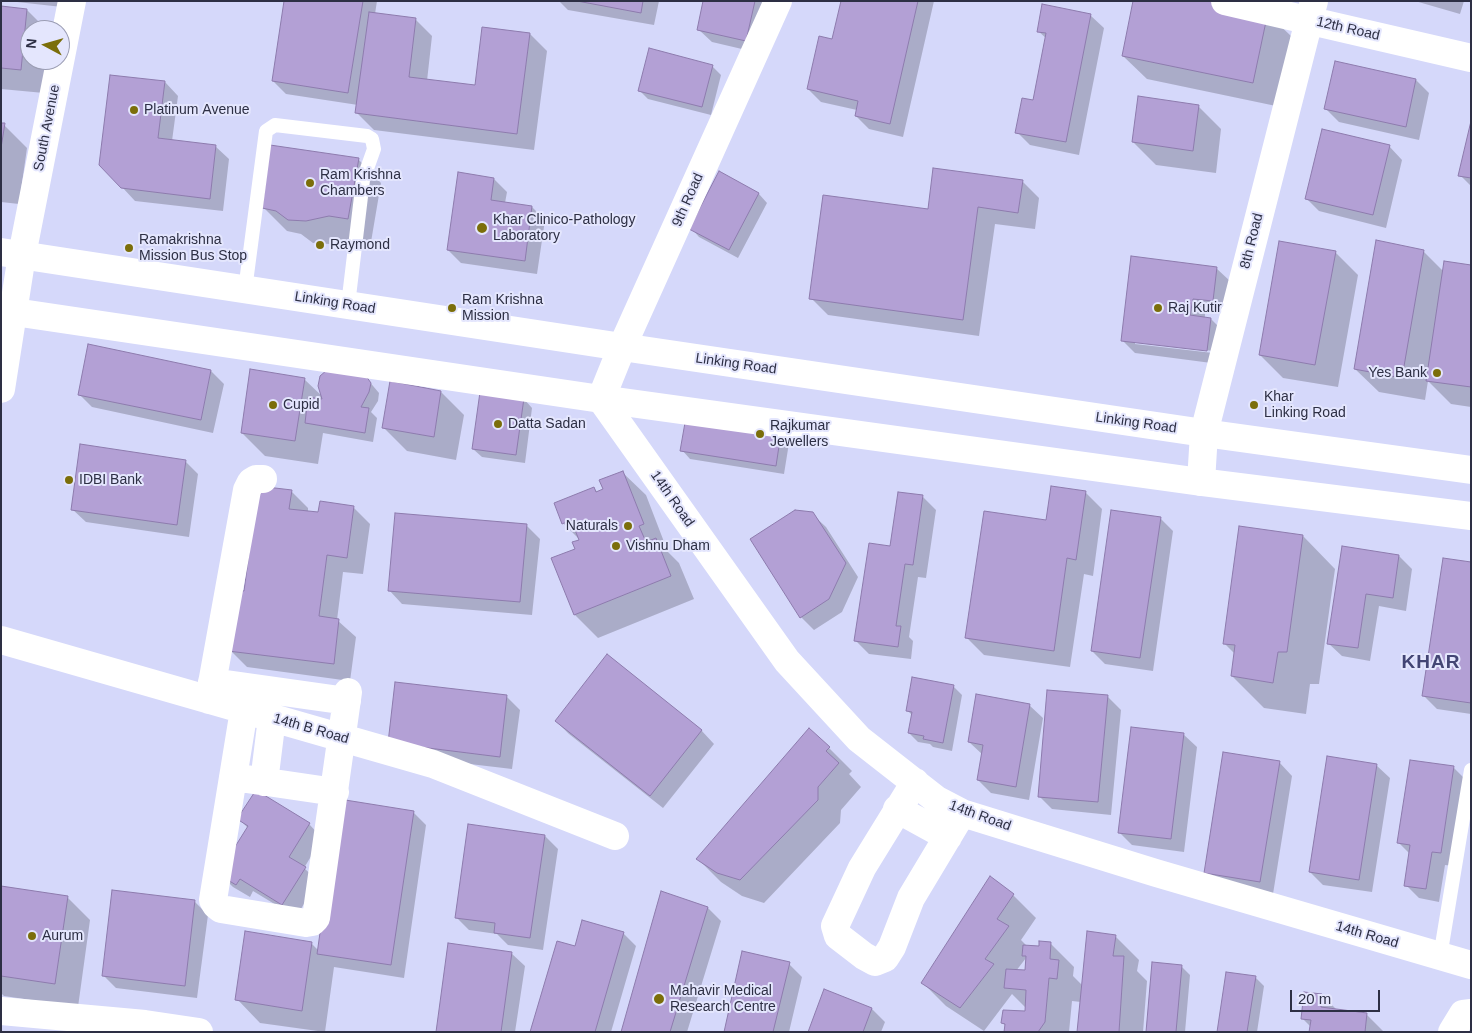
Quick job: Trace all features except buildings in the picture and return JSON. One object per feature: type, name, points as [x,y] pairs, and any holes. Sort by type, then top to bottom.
[{"type":"street","name":"South Avenue","points":[[1,390],[12,254],[72,1]]},
{"type":"street","name":"9th Road","points":[[601,399],[622,347],[778,1]]},
{"type":"street","name":"12th Road","points":[[1226,1],[1311,11],[1471,58]]},
{"type":"street","name":"8th Road","points":[[1201,482],[1204,433],[1311,11]]},
{"type":"street","name":"Linking Road","points":[[12,254],[622,347],[1204,433],[1471,470]]},
{"type":"street","points":[[7,311],[601,399],[1201,482],[1471,516]]},
{"type":"street","name":"14th Road","points":[[601,399],[787,661],[859,739],[937,800],[962,813],[1147,870],[1471,965]]},
{"type":"street","points":[[244,710],[213,900],[216,906],[221,909],[301,923],[312,922],[316,918],[348,697],[211,691],[247,490],[251,482],[256,479],[264,479]]},
{"type":"street","name":"14th B Road","points":[[1,640],[211,691],[244,710],[433,764],[615,836]]},
{"type":"street","points":[[264,782],[272,718]]},
{"type":"street","points":[[233,777],[335,792]]},
{"type":"street","points":[[915,782],[862,868],[836,926],[838,936],[869,959],[875,962],[885,958],[892,946],[911,898],[962,813]]},
{"type":"street","points":[[922,823],[937,800]]},
{"type":"street","points":[[897,809],[948,837]]},
{"type":"street","points":[[1,1011],[145,1024],[199,1032]]},
{"type":"street","points":[[1452,1032],[1463,1014],[1471,1013]]},
{"type":"lane","points":[[245,290],[266,131],[275,125],[367,136],[372,139],[374,149],[364,180],[348,305]]},
{"type":"lane","points":[[1440,957],[1471,770]]},
{"type":"place","name":"Platinum Avenue","points":[[134,110]]},
{"type":"place","name":"Ram Krishna Chambers","points":[[310,183]]},
{"type":"place","name":"Khar Clinico-Pathology Laboratory","points":[[482,228]]},
{"type":"place","name":"Raymond","points":[[320,245]]},
{"type":"place","name":"Ramakrishna Mission Bus Stop","points":[[129,248]]},
{"type":"place","name":"Ram Krishna Mission","points":[[452,308]]},
{"type":"place","name":"Raj Kutir","points":[[1158,308]]},
{"type":"place","name":"Yes Bank","points":[[1437,373]]},
{"type":"place","name":"Cupid","points":[[273,405]]},
{"type":"place","name":"Khar Linking Road","points":[[1254,405]]},
{"type":"place","name":"Datta Sadan","points":[[498,424]]},
{"type":"place","name":"Rajkumar Jewellers","points":[[760,434]]},
{"type":"place","name":"IDBI Bank","points":[[69,480]]},
{"type":"place","name":"Naturals","points":[[628,526]]},
{"type":"place","name":"Vishnu Dham","points":[[616,546]]},
{"type":"place","name":"Aurum","points":[[32,936]]},
{"type":"place","name":"Mahavir Medical Research Centre","points":[[659,999]]},
{"type":"district","name":"KHAR","points":[[1431,663]]}]
